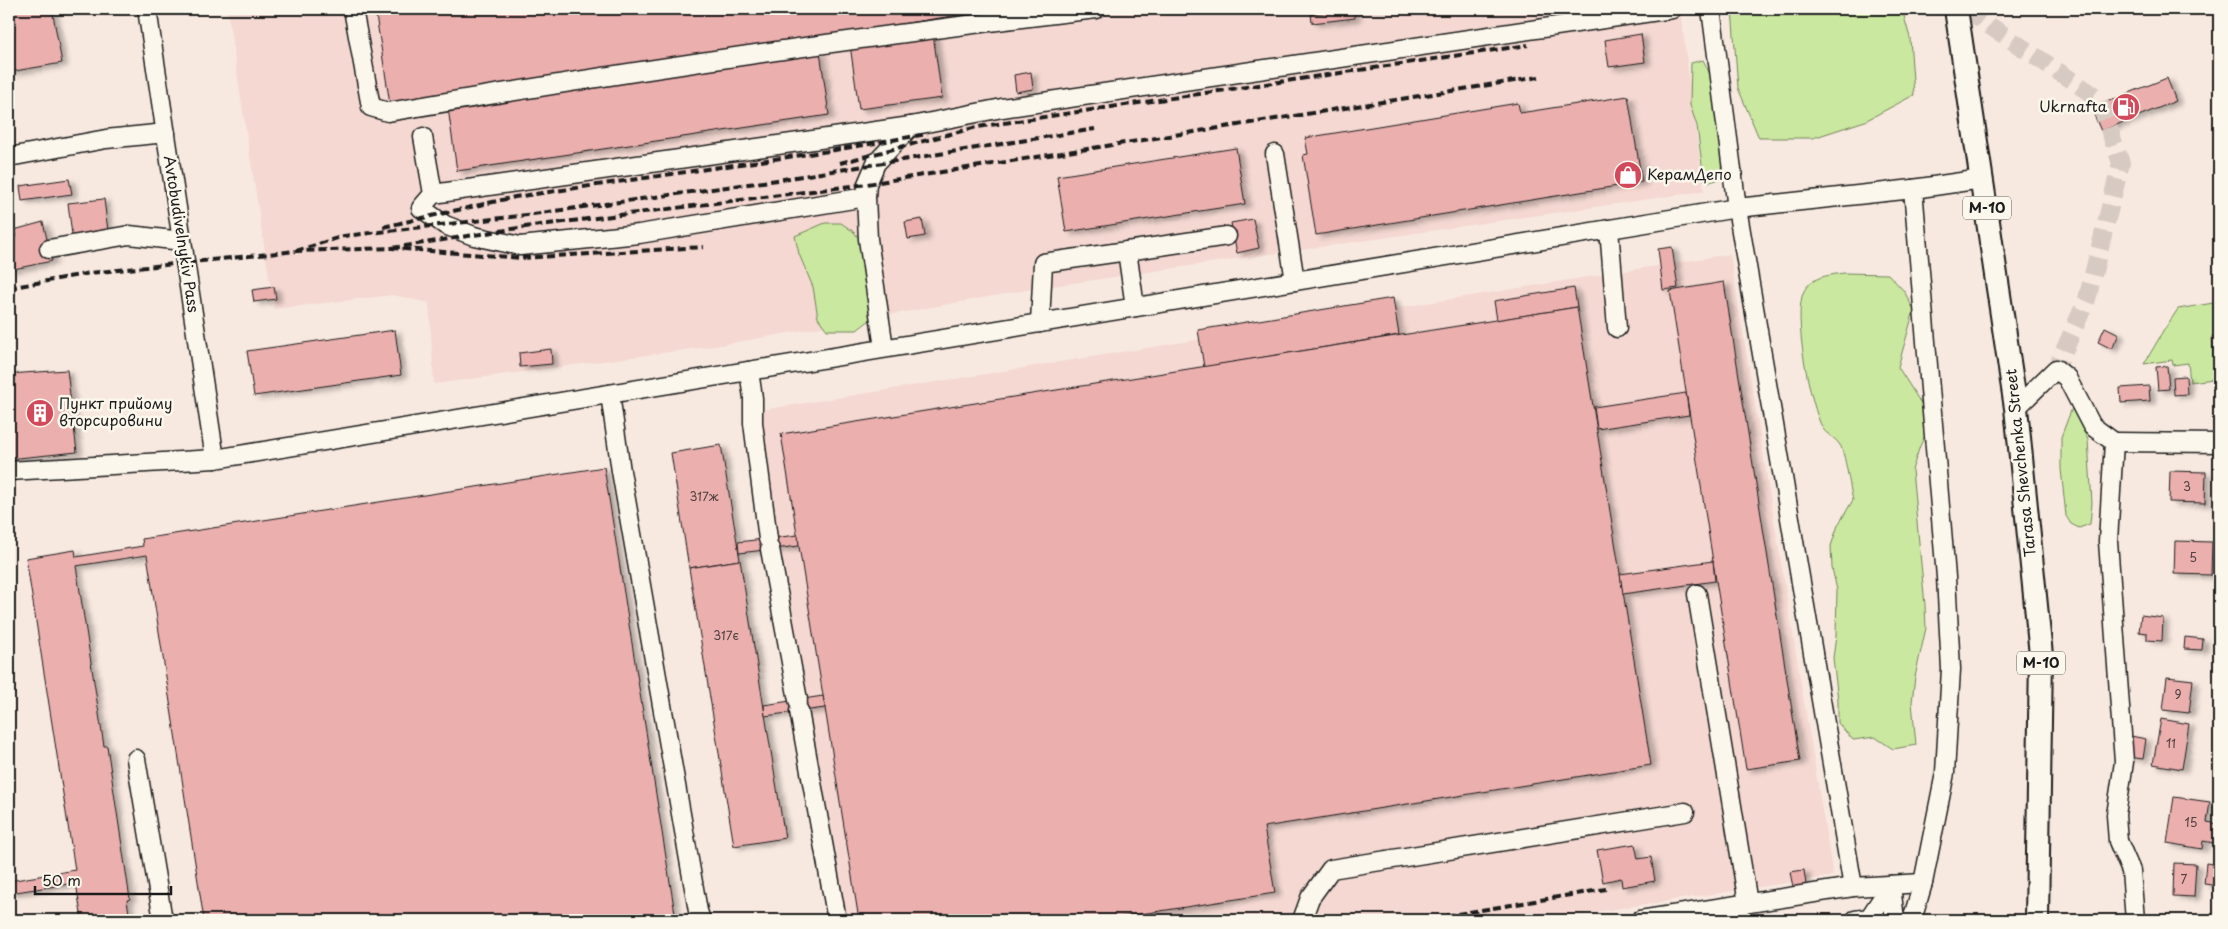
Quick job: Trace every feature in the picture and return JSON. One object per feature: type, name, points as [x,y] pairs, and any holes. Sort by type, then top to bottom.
[{"type":"main road","name":"Tarasa Shevchenka Street","points":[[1956,9],[2016,408],[2042,655],[2037,920]]},
{"type":"street","name":"Avtobudivelnykiv Pass","points":[[147,9],[215,459]]},
{"type":"street","points":[[353,9],[370,107],[388,112],[505,92],[942,27],[1096,9]]},
{"type":"street","points":[[866,197],[639,234],[520,246],[474,236],[445,225],[421,208],[434,194],[911,126],[1002,108],[1672,9]]},
{"type":"street","points":[[1712,9],[1737,208],[1853,887]]},
{"type":"street","points":[[884,348],[868,239],[867,184],[876,163],[911,126]]},
{"type":"street","points":[[9,157],[106,139],[166,133]]},
{"type":"street","points":[[423,136],[434,194]]},
{"type":"street","points":[[1275,154],[1295,280]]},
{"type":"street","points":[[9,470],[215,459],[1737,208],[1913,189],[1982,178]]},
{"type":"street","points":[[1912,920],[1923,883],[1945,774],[1951,669],[1945,567],[1913,189]]},
{"type":"street","points":[[1609,229],[1617,328]]},
{"type":"street","points":[[50,249],[129,235],[182,241]]},
{"type":"street","points":[[1040,323],[1043,263],[1227,236]]},
{"type":"street","points":[[1127,251],[1135,307]]},
{"type":"street","points":[[2016,408],[2056,369],[2067,378],[2092,426],[2114,442],[2219,443]]},
{"type":"street","points":[[749,371],[753,398],[753,423],[769,544],[837,920]]},
{"type":"street","points":[[610,394],[621,471],[698,911],[702,920]]},
{"type":"street","points":[[2114,442],[2108,541],[2124,762],[2116,815],[2118,841],[2131,871],[2135,920]]},
{"type":"street","points":[[1697,594],[1748,903]]},
{"type":"street","points":[[136,759],[163,920]]},
{"type":"street","points":[[1302,920],[1310,898],[1331,869],[1685,812]]},
{"type":"street","points":[[1640,920],[1853,887],[1923,883]]},
{"type":"street","points":[[1855,920],[1868,918],[1891,885]]},
{"type":"street","points":[[1891,885],[1895,920]]},
{"type":"shaded area","points":[[227,9],[1680,9],[1704,191],[1032,289],[721,345],[434,384],[429,303],[393,295],[274,309]]},
{"type":"shaded area","points":[[1730,254],[1833,876],[1542,920],[1309,920],[1306,916],[1277,920],[832,920],[750,412]]},
{"type":"green space","points":[[1732,9],[1902,9],[1910,38],[1914,95],[1865,121],[1813,138],[1759,138],[1738,88]]},
{"type":"green space","points":[[1703,60],[1714,86],[1720,118],[1722,151],[1720,179],[1710,182],[1704,180],[1697,126],[1690,105],[1691,63]]},
{"type":"green space","points":[[825,223],[841,223],[854,232],[863,244],[872,306],[870,320],[857,330],[827,330],[818,318],[813,287],[799,254],[795,236]]},
{"type":"green space","points":[[1844,273],[1888,274],[1904,291],[1914,310],[1898,367],[1922,405],[1930,426],[1920,446],[1912,470],[1926,628],[1915,677],[1912,702],[1916,745],[1893,749],[1875,737],[1853,740],[1838,723],[1838,700],[1833,658],[1836,636],[1837,590],[1832,568],[1831,546],[1838,525],[1853,500],[1842,449],[1834,438],[1823,429],[1813,401],[1804,360],[1800,319],[1801,303],[1807,286],[1816,279]]},
{"type":"green space","points":[[2219,302],[2219,335],[2212,336],[2214,379],[2190,382],[2188,363],[2173,365],[2172,360],[2144,364],[2178,309]]},
{"type":"green space","points":[[2072,408],[2088,440],[2092,503],[2090,524],[2079,528],[2071,524],[2066,516],[2061,469],[2061,437]]},
{"type":"building","points":[[9,9],[52,9],[62,63],[9,72]]},
{"type":"building","points":[[375,9],[997,9],[390,104]]},
{"type":"building","points":[[1354,9],[1355,18],[1312,23],[1311,14]]},
{"type":"building","points":[[933,34],[942,98],[859,109],[850,45]]},
{"type":"building","points":[[1641,34],[1645,62],[1609,67],[1605,40]]},
{"type":"building","points":[[820,52],[829,115],[457,171],[448,108]]},
{"type":"building","points":[[1031,72],[1033,89],[1016,92],[1014,75]]},
{"type":"building","points":[[2167,78],[2176,101],[2101,131],[2091,108]]},
{"type":"building","points":[[1628,96],[1642,182],[1316,235],[1303,155],[1308,154],[1305,138],[1518,103],[1520,113]]},
{"type":"building","points":[[1236,148],[1245,204],[1066,232],[1057,176]]},
{"type":"building","points":[[69,179],[72,194],[22,201],[20,186]]},
{"type":"building","points":[[104,199],[109,239],[73,243],[68,203]]},
{"type":"building","points":[[922,219],[925,236],[908,239],[905,222]]},
{"type":"building","points":[[1253,219],[1259,248],[1237,253],[1231,223]]},
{"type":"building","points":[[43,222],[52,261],[9,270],[9,238],[16,237],[14,230]]},
{"type":"building","points":[[1672,247],[1678,288],[1663,290],[1658,249]]},
{"type":"building","points":[[1724,282],[1800,761],[1746,769],[1670,291]]},
{"type":"building","points":[[274,287],[276,299],[254,302],[252,290]]},
{"type":"building","points":[[1574,288],[1577,307],[1497,320],[1494,301]]},
{"type":"building","points":[[1393,298],[1399,335],[1204,367],[1198,330]]},
{"type":"building","points":[[1577,307],[1651,765],[1264,827],[1275,893],[1103,920],[859,920],[781,434]]},
{"type":"building","points":[[2105,327],[2119,334],[2112,349],[2098,342]]},
{"type":"building","points":[[395,330],[401,375],[254,396],[247,351]]},
{"type":"building","points":[[2215,338],[2219,338],[2219,369],[2217,369]]},
{"type":"building","points":[[551,349],[552,364],[520,367],[519,353]]},
{"type":"building","points":[[2167,366],[2169,389],[2158,390],[2156,367]]},
{"type":"building","name":"Пункт прийому вторсировини","points":[[67,370],[77,452],[9,459],[9,374]]},
{"type":"building","points":[[2186,376],[2187,394],[2174,395],[2173,377]]},
{"type":"building","points":[[2149,386],[2150,401],[2121,403],[2120,388]]},
{"type":"building","points":[[2217,386],[2219,386],[2219,408],[2218,408]]},
{"type":"building","points":[[1686,393],[1689,415],[1597,429],[1594,407]]},
{"type":"building","points":[[721,445],[740,560],[689,568],[671,453]]},
{"type":"building","points":[[2218,452],[2219,480],[2216,480]]},
{"type":"building","points":[[604,467],[676,920],[204,920],[147,555],[76,566],[104,746],[107,746],[130,899],[127,900],[130,920],[82,920],[76,883],[9,893],[9,881],[75,870],[26,558],[75,550],[76,557],[143,546],[142,539]]},
{"type":"building","points":[[2170,471],[2206,472],[2205,503],[2169,502]]},
{"type":"building","points":[[798,535],[799,546],[739,553],[738,542]]},
{"type":"building","points":[[2175,541],[2212,542],[2211,575],[2174,574]]},
{"type":"building","points":[[740,560],[785,838],[734,846],[689,568]]},
{"type":"building","points":[[1713,561],[1715,581],[1623,594],[1620,574]]},
{"type":"building","points":[[2141,615],[2163,618],[2162,641],[2147,640],[2147,633],[2139,632]]},
{"type":"building","points":[[2185,637],[2203,639],[2202,650],[2184,649]]},
{"type":"building","points":[[2167,677],[2193,680],[2189,713],[2163,710]]},
{"type":"building","points":[[823,696],[825,708],[765,716],[764,705]]},
{"type":"building","points":[[2161,719],[2189,724],[2182,769],[2153,764]]},
{"type":"building","points":[[2131,736],[2146,739],[2143,759],[2128,757]]},
{"type":"building","points":[[2174,797],[2210,802],[2207,822],[2219,824],[2219,844],[2203,841],[2202,849],[2167,843]]},
{"type":"building","points":[[1635,844],[1638,859],[1651,857],[1655,881],[1622,887],[1621,878],[1603,882],[1597,850]]},
{"type":"building","points":[[2174,863],[2196,864],[2194,897],[2173,896]]},
{"type":"building","points":[[2206,863],[2219,865],[2219,886],[2204,884]]},
{"type":"building","points":[[1804,870],[1806,885],[1793,887],[1790,872]]},
{"type":"building","points":[[1820,915],[1821,920],[1779,920]]},
{"type":"building","points":[[1739,917],[1740,920],[1720,920],[1734,918]]},
{"type":"tunnel","points":[[1968,9],[1990,26],[2098,98],[2121,163],[2087,299],[2056,369]]},
{"type":"railway","points":[[840,163],[977,127],[1528,45]]},
{"type":"railway","points":[[392,248],[525,227],[867,184],[1539,77]]},
{"type":"railway","points":[[296,251],[344,236],[519,216],[777,180],[1095,129]]},
{"type":"railway","points":[[383,227],[515,197],[829,151],[927,134]]},
{"type":"railway","points":[[9,288],[90,273],[296,251],[392,248],[522,258],[704,247]]},
{"type":"railway","points":[[1422,920],[1606,889]]},
{"type":"place","name":"Ukrnafta","points":[[2126,107]]},
{"type":"place","name":"КерамДепо","points":[[1628,175]]},
{"type":"place","name":"Пункт прийому вторсировини","points":[[40,413]]}]
